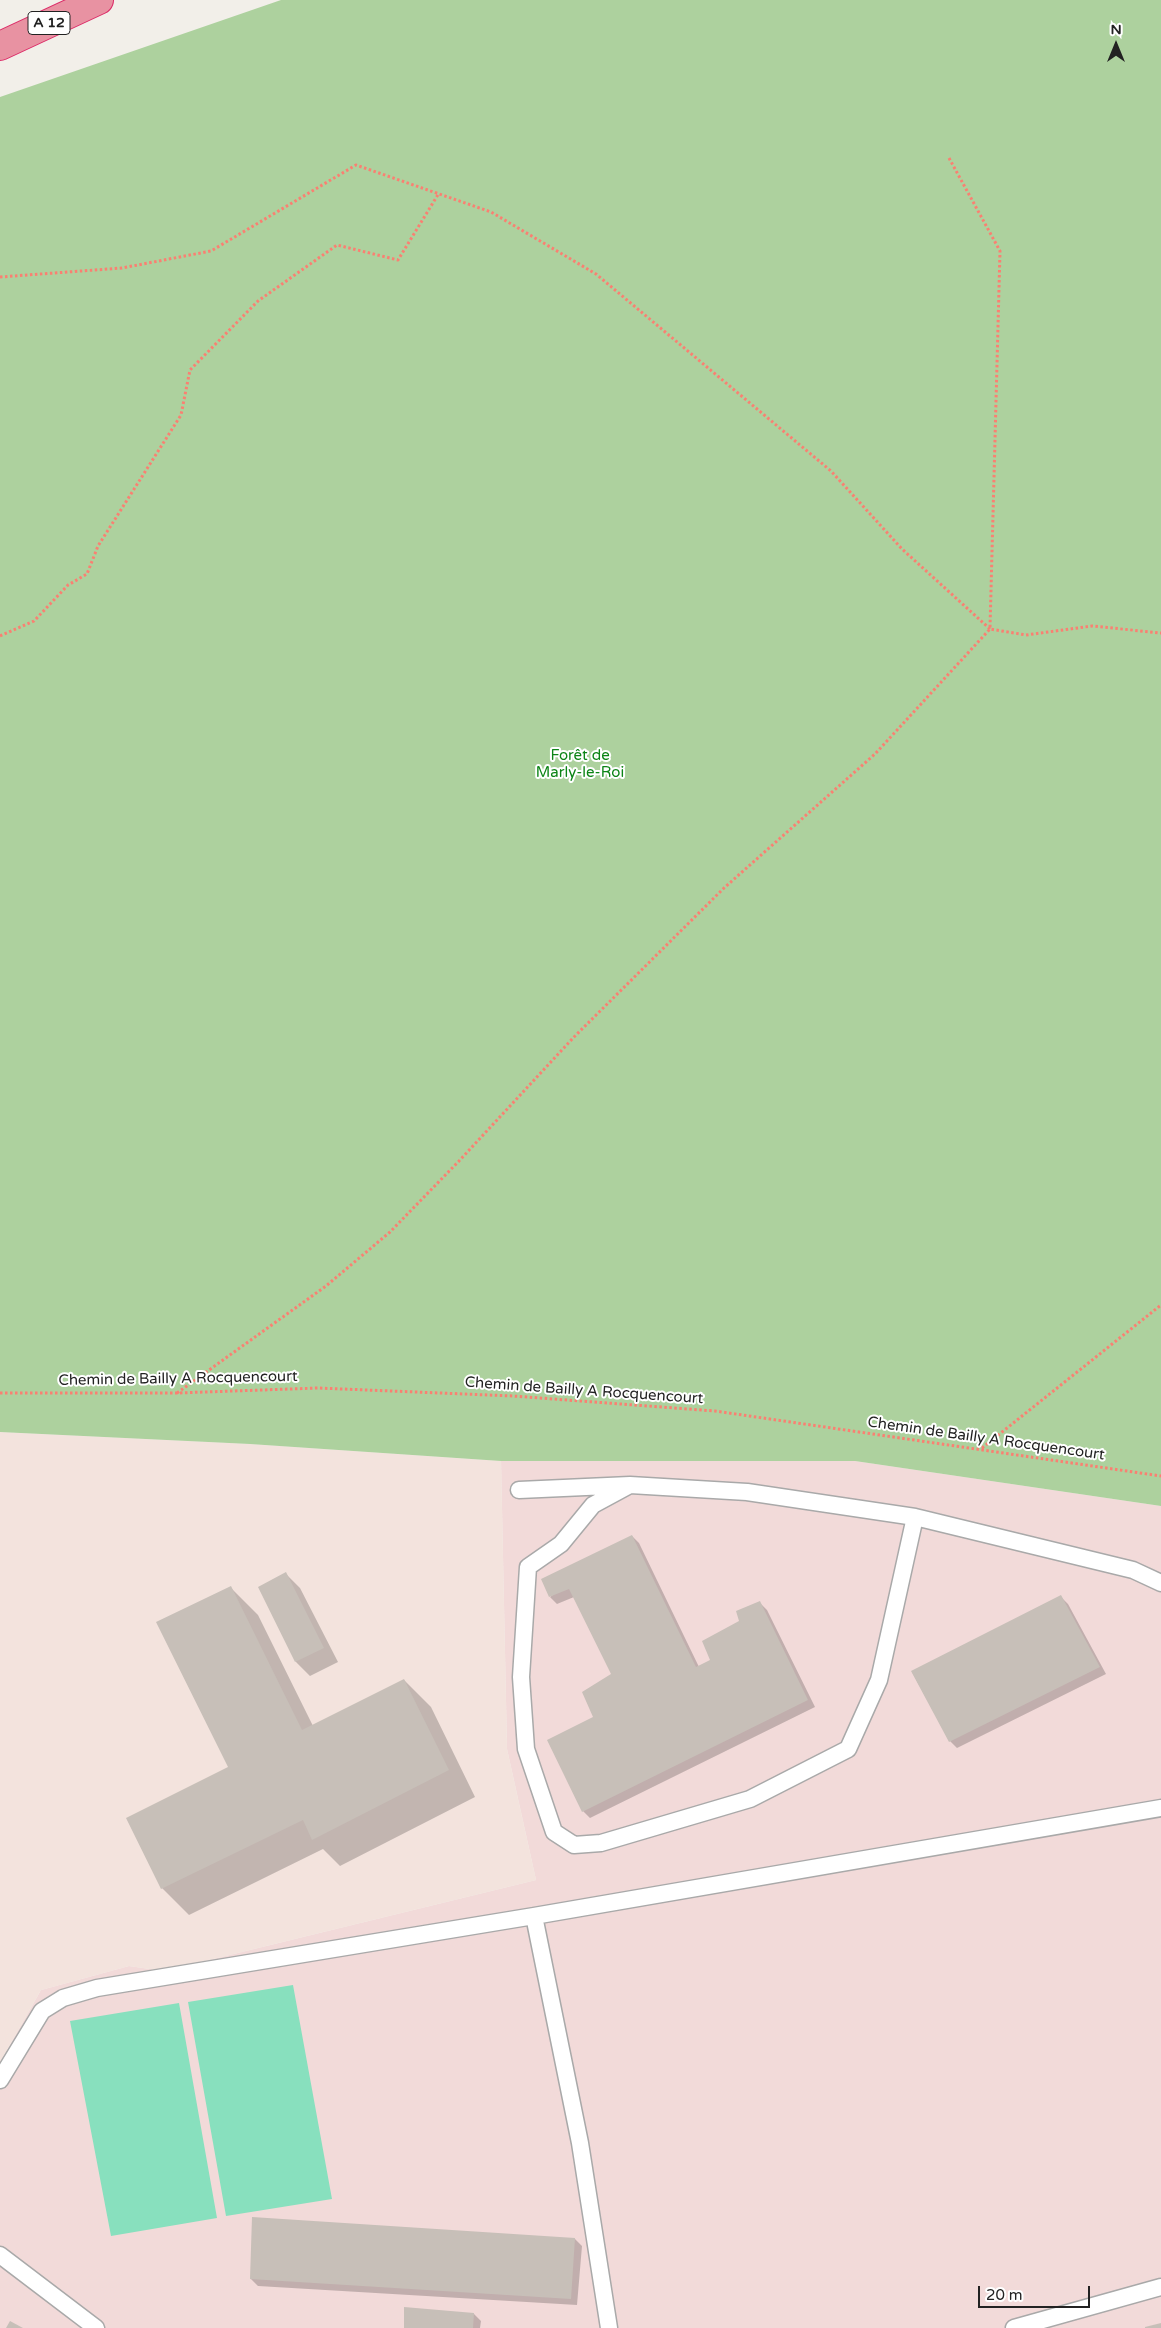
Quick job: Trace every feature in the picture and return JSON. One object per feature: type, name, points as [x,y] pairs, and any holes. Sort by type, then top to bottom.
[{"type":"highway","name":"A 12","points":[[0,46],[99,0]]},
{"type":"lane","points":[[630,1485],[593,1505],[561,1544],[528,1567],[521,1677],[526,1749],[554,1832],[574,1845],[601,1843],[750,1799],[848,1749],[879,1680],[915,1517]]},
{"type":"lane","points":[[519,1490],[630,1485],[747,1492],[915,1517],[1133,1570],[1161,1583]]},
{"type":"lane","points":[[0,2080],[42,2011],[63,1998],[97,1988],[534,1916],[1161,1808]]},
{"type":"lane","points":[[534,1916],[580,2143],[609,2328]]},
{"type":"lane","points":[[0,2255],[96,2328]]},
{"type":"lane","points":[[1014,2328],[1161,2287]]},
{"type":"path","points":[[177,1392],[326,1286],[390,1232],[459,1162],[574,1036],[724,888],[875,754],[990,629],[1000,251],[950,158]]},
{"type":"path","points":[[0,277],[122,268],[211,251],[356,165],[491,212],[596,274],[831,471],[902,549],[990,629],[1026,635],[1092,626],[1161,633]]},
{"type":"path","points":[[0,636],[34,621],[68,585],[87,574],[98,546],[181,415],[190,370],[203,356],[258,301],[337,245],[398,260],[439,194]]},
{"type":"path","points":[[981,1449],[1161,1305]]},
{"type":"path","name":"Chemin de Bailly A Rocquencourt","points":[[0,1392],[177,1392],[318,1388],[513,1396],[715,1411],[1161,1476]]},
{"type":"shaded area","points":[[0,1432],[250,1444],[501,1461],[507,1749],[536,1880],[164,1971],[129,1966],[41,1990],[0,2062]]},
{"type":"shaded area","points":[[501,1461],[855,1461],[1161,1506],[1161,2328],[0,2328],[0,2062],[41,1990],[129,1966],[164,1971],[536,1880],[507,1749]]},
{"type":"green space","name":"Forêt de Marly-le-Roi","points":[[281,0],[1161,0],[1161,1506],[855,1461],[501,1461],[250,1444],[0,1432],[0,97]]},
{"type":"green space","points":[[293,1985],[332,2199],[226,2216],[188,2002]]},
{"type":"green space","points":[[179,2003],[217,2218],[111,2236],[70,2021]]},
{"type":"building","points":[[632,1535],[696,1667],[710,1660],[702,1641],[739,1621],[736,1611],[760,1601],[808,1700],[582,1812],[547,1740],[593,1717],[582,1692],[611,1674],[569,1589],[549,1597],[541,1579]]},
{"type":"building","points":[[286,1572],[324,1648],[295,1662],[258,1587]]},
{"type":"building","points":[[231,1586],[302,1730],[404,1679],[449,1770],[312,1840],[303,1820],[161,1889],[126,1818],[228,1767],[156,1622]]},
{"type":"building","points":[[1061,1595],[1100,1667],[949,1742],[911,1671]]},
{"type":"building","points":[[252,2217],[575,2238],[571,2299],[250,2279]]},
{"type":"building","points":[[404,2307],[474,2313],[473,2328],[404,2328]]},
{"type":"building","points":[[10,2321],[23,2328],[6,2328]]},
{"type":"building","points":[[1161,2323],[1161,2328],[1145,2328],[1145,2327]]}]
